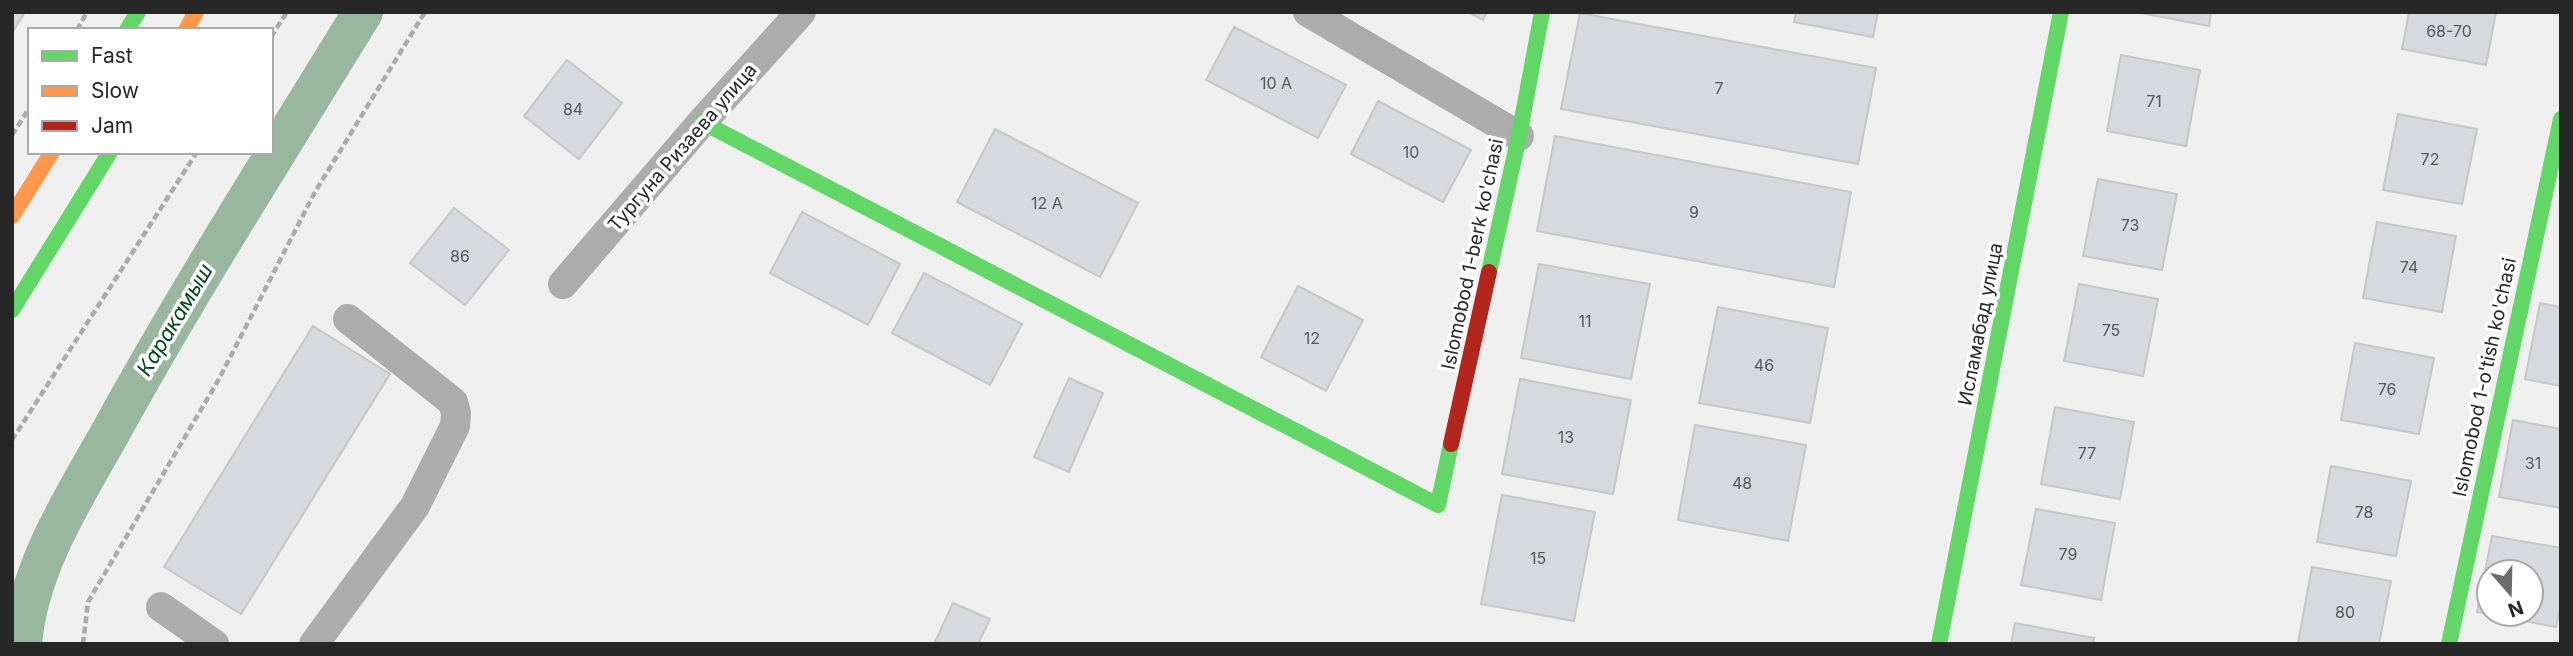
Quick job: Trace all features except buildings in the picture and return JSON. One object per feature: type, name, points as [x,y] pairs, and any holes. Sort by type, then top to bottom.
[{"type":"street","points":[[128,28],[138,12]]},
{"type":"street","points":[[187,28],[196,12]]},
{"type":"street","name":"Тургуна Ризаева улица","points":[[563,284],[801,12]]},
{"type":"street","points":[[1308,12],[1519,135]]},
{"type":"street","name":"Islomobod 1-berk ko'chasi","points":[[702,122],[1438,505],[1519,135],[1542,12]]},
{"type":"street","name":"Исламабад улица","points":[[1939,644],[2061,12]]},
{"type":"street","name":"Islomobod 1-o'tish ko'chasi","points":[[2449,644],[2561,119]]},
{"type":"street","points":[[12,216],[51,154]]},
{"type":"street","points":[[12,310],[109,154]]},
{"type":"street","points":[[314,644],[415,506],[455,426],[453,402],[348,319]]},
{"type":"street","points":[[161,607],[214,644]]},
{"type":"path","points":[[78,28],[88,12]]},
{"type":"path","points":[[273,34],[287,12]]},
{"type":"path","points":[[83,644],[88,602],[219,379],[315,192],[425,12]]},
{"type":"path","points":[[12,135],[28,110]]},
{"type":"path","points":[[12,440],[196,154]]},
{"type":"waterway","name":"Каракамыш","points":[[22,644],[33,588],[67,509],[201,275],[363,12]]},
{"type":"traffic: fast","points":[[128,28],[138,12]]},
{"type":"traffic: fast","points":[[1489,272],[1519,136],[1542,12]]},
{"type":"traffic: fast","points":[[1939,644],[2061,12]]},
{"type":"traffic: fast","points":[[2449,644],[2561,119]]},
{"type":"traffic: fast","points":[[702,122],[1438,505],[1451,444]]},
{"type":"traffic: fast","points":[[12,310],[109,154]]},
{"type":"traffic: slow","points":[[187,28],[196,12]]},
{"type":"traffic: slow","points":[[12,216],[51,154]]},
{"type":"traffic: jam","points":[[1451,444],[1489,272]]}]
